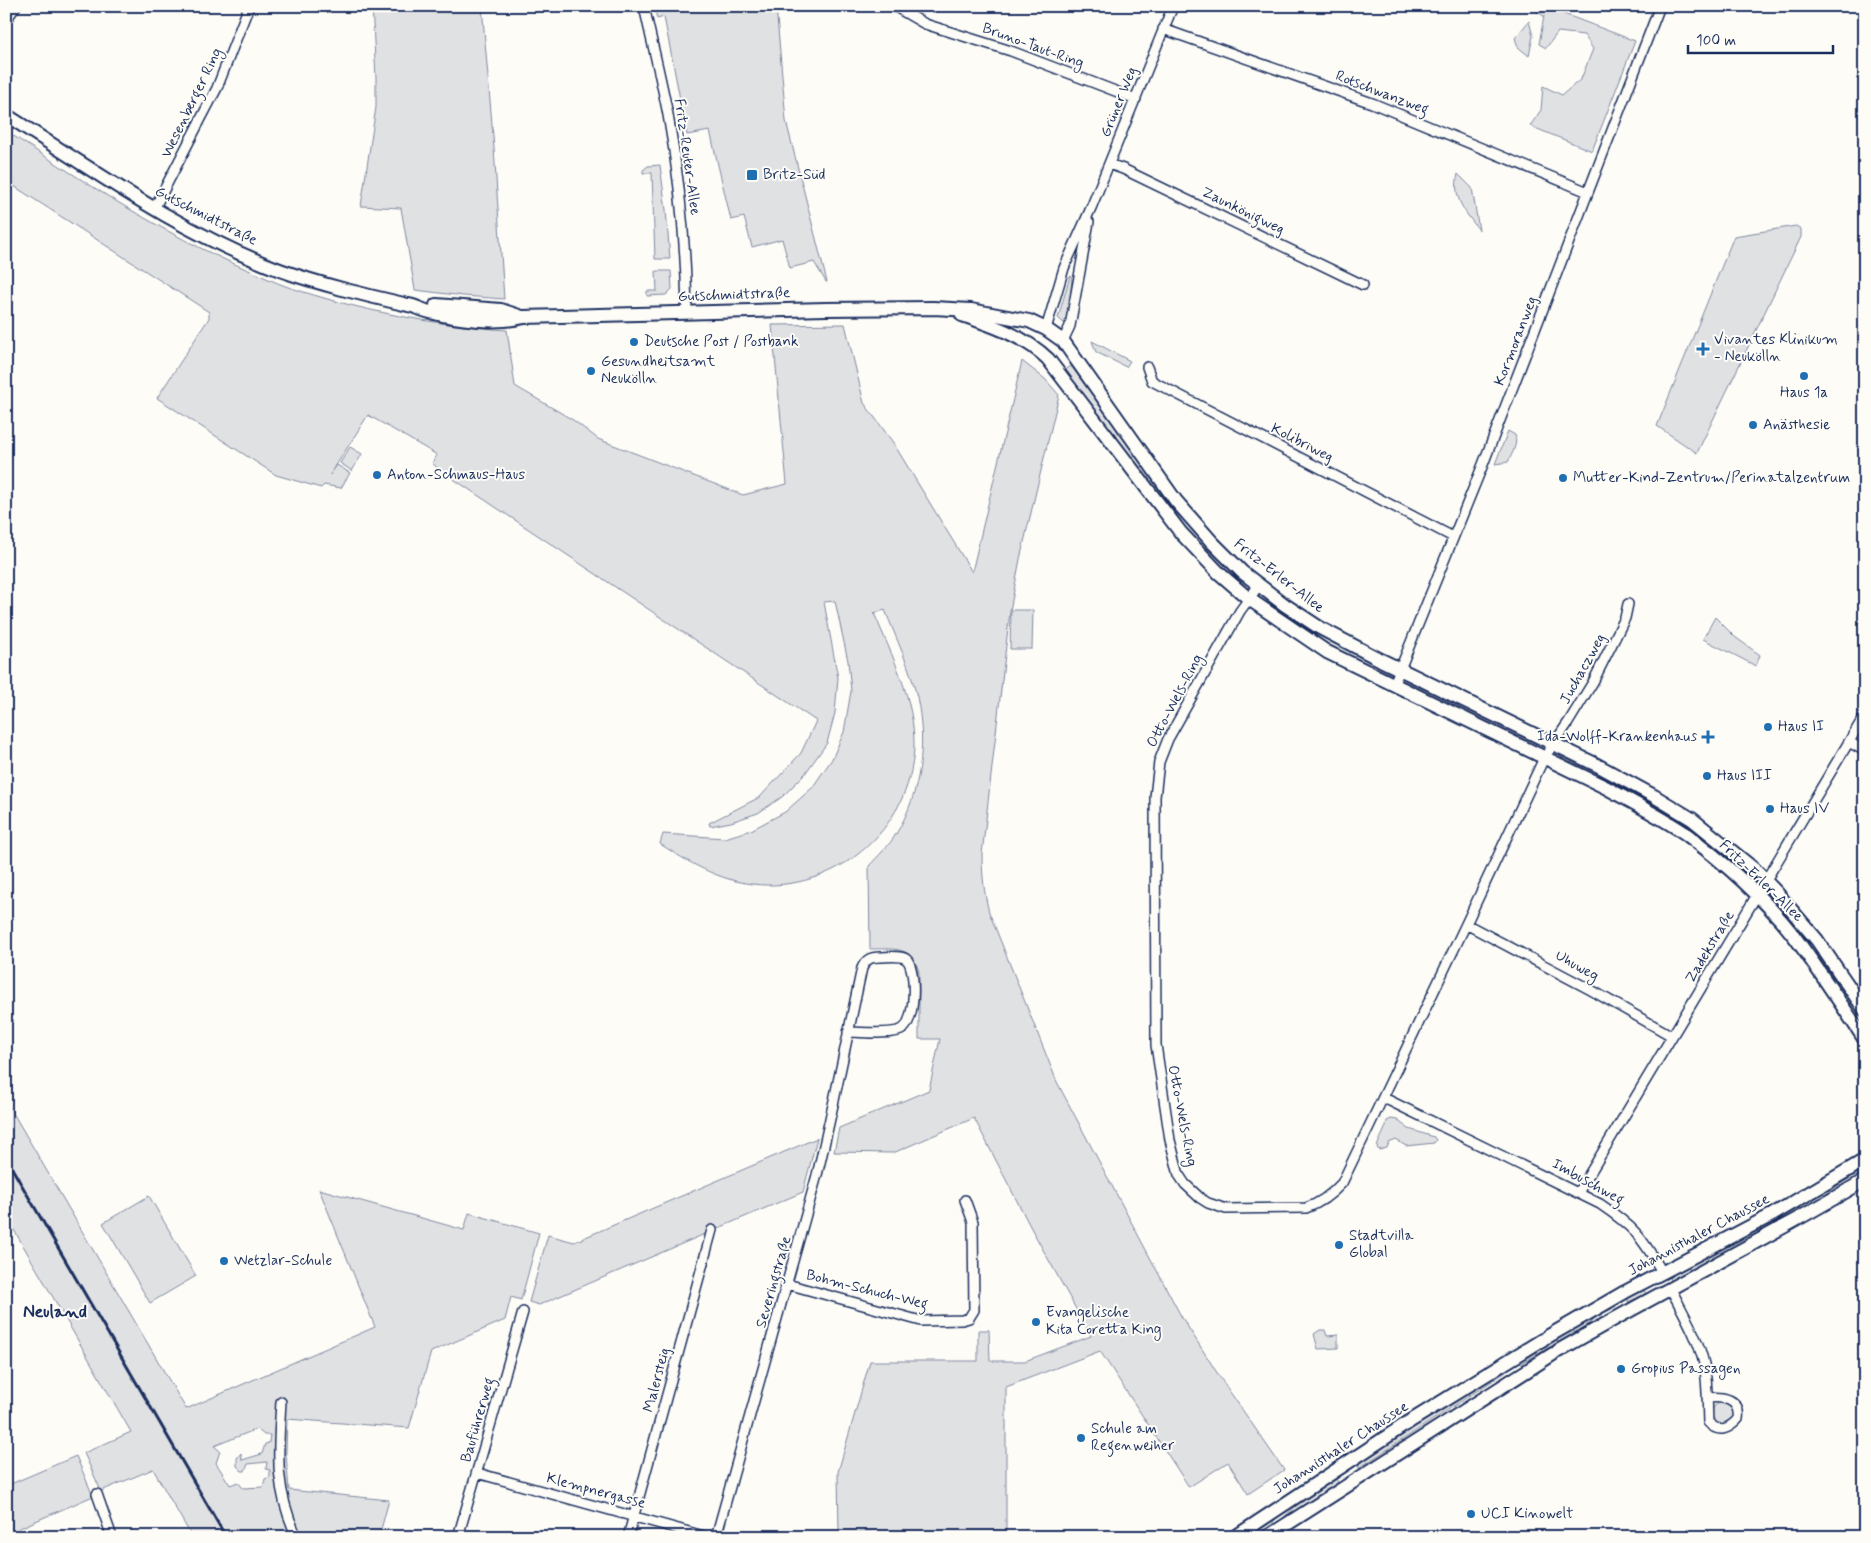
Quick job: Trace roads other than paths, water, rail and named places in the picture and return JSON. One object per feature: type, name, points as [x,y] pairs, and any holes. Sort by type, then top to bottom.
[{"type":"street","points":[[6,20],[16,6]]},
{"type":"street","name":"Wesenberger Ring","points":[[154,209],[217,88],[249,6]]},
{"type":"street","name":"Fritz-Reuter-Allee","points":[[644,6],[667,108],[675,158],[684,234],[687,313]]},
{"type":"street","name":"Bruno-Taut-Ring","points":[[894,6],[925,24],[1011,52],[1136,99]]},
{"type":"street","name":"Grüner Weg","points":[[1046,329],[1064,268],[1091,208],[1173,6]]},
{"type":"street","name":"Kormoranweg","points":[[1394,684],[1660,6]]},
{"type":"street","name":"Rotschwanzweg","points":[[1163,29],[1372,102],[1588,192]]},
{"type":"street","name":"Gutschmidtstraße","points":[[6,115],[154,209],[198,234],[280,270],[351,292],[411,305],[430,312],[481,320],[507,321],[524,317],[687,313],[898,308],[971,310],[1029,321],[1046,329]]},
{"type":"street","name":"Zaunkönigweg","points":[[1109,164],[1176,194],[1363,285]]},
{"type":"street","name":"Grüner Weg","points":[[1063,341],[1070,326],[1091,208]]},
{"type":"street","name":"Gutschmidtstraße","points":[[946,310],[994,326],[1036,347]]},
{"type":"street","points":[[1036,347],[1046,329]]},
{"type":"street","name":"Fritz-Erler-Allee","points":[[1046,329],[1063,341],[1176,501],[1234,565],[1320,628],[1554,744],[1646,791],[1692,818],[1765,880],[1817,940],[1865,1010]]},
{"type":"street","points":[[1048,359],[1063,341]]},
{"type":"street","name":"Fritz-Erler-Allee","points":[[1036,347],[1048,359],[1181,534],[1219,573],[1249,599],[1327,652],[1607,788],[1684,833],[1723,863],[1798,942],[1824,977],[1865,1040]]},
{"type":"street","name":"Kolibriweg","points":[[1147,367],[1152,381],[1453,537]]},
{"type":"street","name":"Otto-Wels-Ring","points":[[1259,584],[1168,739],[1159,762],[1157,776],[1154,813],[1155,1026],[1159,1073],[1175,1165],[1184,1184],[1200,1198],[1226,1209],[1306,1208],[1331,1195],[1342,1183],[1544,758]]},
{"type":"street","name":"Juchaczweg","points":[[1554,744],[1593,682],[1622,623],[1628,604]]},
{"type":"street","name":"Zadekstraße","points":[[1578,1192],[1865,714]]},
{"type":"street","points":[[1849,742],[1865,751]]},
{"type":"street","points":[[1544,758],[1554,744]]},
{"type":"street","name":"Uhuweg","points":[[1466,924],[1549,967],[1672,1036]]},
{"type":"street","name":"Severingstraße","points":[[716,1537],[823,1149],[848,1032],[862,968],[866,961],[875,957],[901,957],[906,959],[912,967],[913,1003],[907,1026],[898,1031],[848,1032]]},
{"type":"street","name":"Imbuschweg","points":[[1384,1098],[1578,1192],[1620,1217],[1647,1246],[1693,1334],[1701,1353],[1706,1374],[1707,1398],[1708,1422],[1719,1430],[1728,1429],[1738,1419],[1739,1414],[1736,1406],[1728,1399],[1721,1397],[1707,1398]]},
{"type":"street","name":"Johannisthaler Chaussee","points":[[1236,1537],[1409,1422],[1544,1338],[1662,1272],[1772,1215],[1865,1160]]},
{"type":"street","points":[[1267,1537],[1555,1353],[1620,1315],[1817,1209],[1865,1180]]},
{"type":"street","name":"Bohm-Schuch-Weg","points":[[787,1284],[921,1321],[962,1320],[969,1318],[974,1310],[973,1222],[965,1200]]},
{"type":"street","name":"Malersteig","points":[[628,1537],[712,1230]]},
{"type":"street","name":"Bauführerweg","points":[[458,1537],[523,1312]]},
{"type":"street","points":[[281,1402],[279,1479],[288,1518],[297,1537]]},
{"type":"street","name":"Klempnergasse","points":[[477,1473],[707,1537]]},
{"type":"street","points":[[98,1494],[112,1537]]},
{"type":"railway","points":[[6,1158],[226,1537]]},
{"type":"place","name":"Britz-Süd","points":[[752,175]]},
{"type":"place","name":"Deutsche Post / Postbank","points":[[634,342]]},
{"type":"place","name":"Vivantes Klinikum - Neukölln","points":[[1703,349]]},
{"type":"place","name":"Gesundheitsamt Neukölln","points":[[591,371]]},
{"type":"place","name":"Haus 1a","points":[[1804,376]]},
{"type":"place","name":"Anästhesie","points":[[1753,425]]},
{"type":"place","name":"Anton-Schmaus-Haus","points":[[377,475]]},
{"type":"place","name":"Mutter-Kind-Zentrum/Perinatalzentrum","points":[[1563,478]]},
{"type":"place","name":"Haus II","points":[[1768,727]]},
{"type":"place","name":"Ida-Wolff-Krankenhaus","points":[[1708,737]]},
{"type":"place","name":"Haus III","points":[[1707,776]]},
{"type":"place","name":"Haus IV","points":[[1770,809]]},
{"type":"place","name":"Stadtvilla Global","points":[[1339,1245]]},
{"type":"place","name":"Wetzlar-Schule","points":[[224,1261]]},
{"type":"place","name":"Evangelische Kita Coretta King","points":[[1036,1322]]},
{"type":"place","name":"Gropius Passagen","points":[[1621,1369]]},
{"type":"place","name":"Schule am Regenweiher","points":[[1081,1438]]},
{"type":"place","name":"UCI Kinowelt","points":[[1471,1514]]},
{"type":"district","name":"Neuland","points":[[55,1312]]}]
